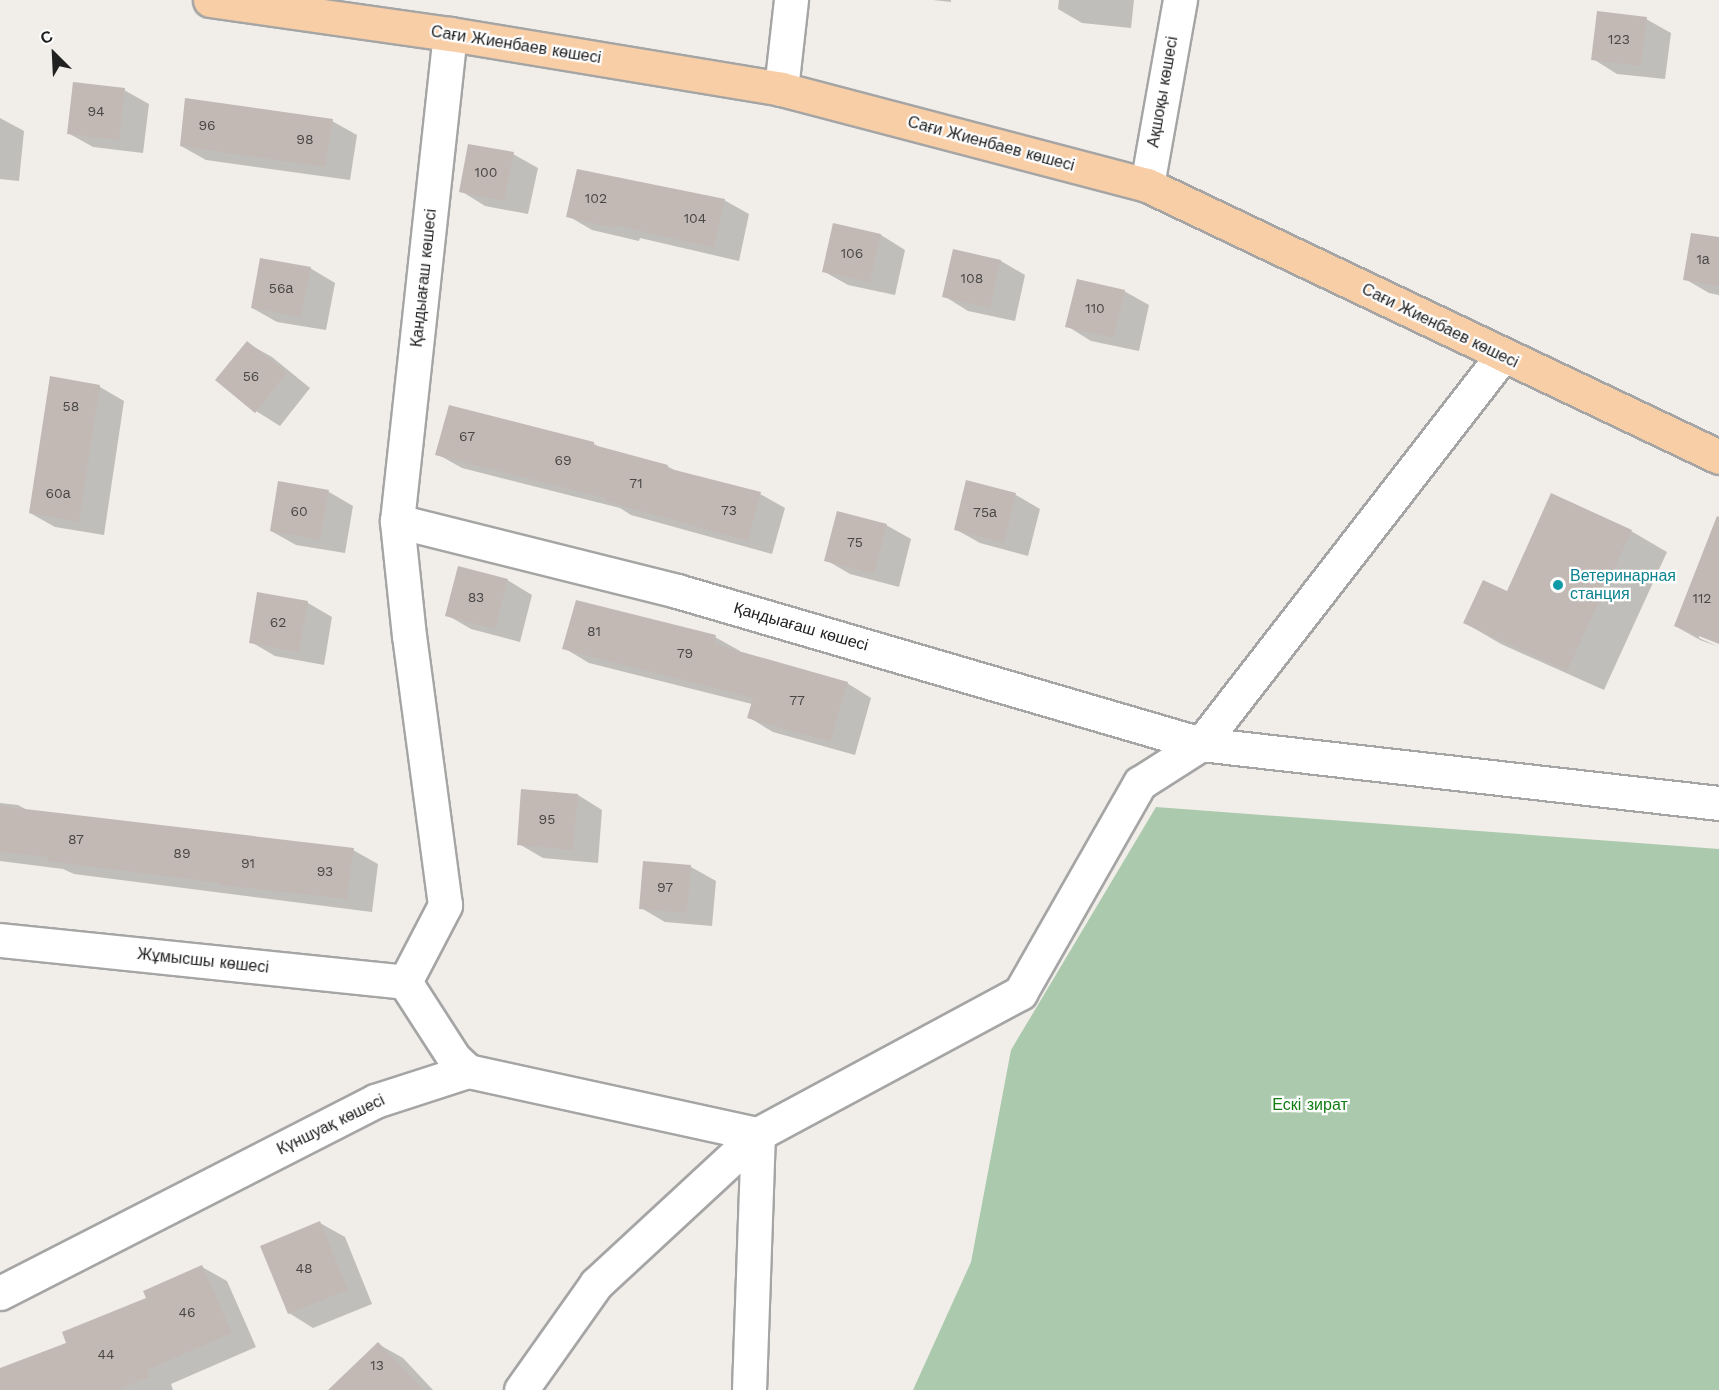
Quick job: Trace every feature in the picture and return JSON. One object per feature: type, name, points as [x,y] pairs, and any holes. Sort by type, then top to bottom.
[{"type":"main road","name":"Сағи Жиенбаев көшесі","points":[[210,0],[281,5],[781,89],[1147,184],[1719,458]]},
{"type":"street","points":[[781,89],[791,0]]},
{"type":"street","name":"Ақшоқы көшесі","points":[[1147,184],[1180,0]]},
{"type":"street","name":"Қандыағаш көшесі","points":[[405,982],[445,905],[409,636],[397,521],[450,34]]},
{"type":"street","points":[[521,1390],[596,1284],[758,1134],[1020,993],[1140,783],[1201,744],[1502,356]]},
{"type":"street","name":"Қандыағаш көшесі","points":[[397,521],[677,591],[1201,744],[1719,803]]},
{"type":"street","name":"Жұмысшы көшесі","points":[[0,940],[405,982]]},
{"type":"street","points":[[405,982],[454,1058],[468,1071],[758,1134]]},
{"type":"street","name":"Күншуақ көшесі","points":[[0,1293],[375,1101],[468,1071]]},
{"type":"street","points":[[749,1390],[758,1134]]},
{"type":"green space","name":"Ескі зират","points":[[1156,807],[1719,849],[1719,1390],[913,1390],[971,1262],[1011,1050]]},
{"type":"building","points":[[1597,11],[1647,17],[1641,66],[1591,60]]},
{"type":"building","points":[[73,82],[125,88],[119,140],[67,134]]},
{"type":"building","points":[[185,98],[333,119],[325,167],[180,146]]},
{"type":"building","points":[[468,144],[514,152],[504,201],[459,192]]},
{"type":"building","points":[[577,169],[725,199],[714,248],[615,225],[615,228],[566,217]]},
{"type":"building","points":[[833,223],[881,234],[870,282],[822,272]]},
{"type":"building","points":[[1691,233],[1719,237],[1719,286],[1683,280]]},
{"type":"building","points":[[953,249],[1001,260],[990,308],[942,297]]},
{"type":"building","points":[[260,258],[311,267],[301,317],[251,308]]},
{"type":"building","points":[[1077,279],[1125,290],[1114,338],[1065,327]]},
{"type":"building","points":[[247,341],[287,373],[255,413],[215,380]]},
{"type":"building","points":[[50,376],[100,385],[79,522],[29,513]]},
{"type":"building","points":[[449,405],[594,442],[594,445],[668,465],[667,468],[761,492],[748,541],[605,501],[606,498],[435,455]]},
{"type":"building","points":[[966,480],[1016,493],[1004,543],[954,530]]},
{"type":"building","points":[[278,481],[329,490],[320,540],[270,531]]},
{"type":"building","name":"Ветеринарная станция","points":[[1551,493],[1632,530],[1567,671],[1463,623],[1483,580],[1507,591]]},
{"type":"building","points":[[837,511],[887,524],[874,574],[824,561]]},
{"type":"building","points":[[1717,516],[1719,517],[1719,644],[1674,626]]},
{"type":"building","points":[[458,566],[508,579],[495,629],[445,616]]},
{"type":"building","points":[[257,592],[308,601],[299,652],[249,643]]},
{"type":"building","points":[[576,600],[716,635],[714,644],[848,682],[830,742],[747,718],[753,698],[562,649]]},
{"type":"building","points":[[521,789],[578,794],[573,850],[517,845]]},
{"type":"building","points":[[0,806],[354,848],[347,899],[219,885],[220,883],[47,861],[48,857],[0,852]]},
{"type":"building","points":[[643,861],[691,865],[687,913],[639,909]]},
{"type":"building","points":[[320,1221],[348,1290],[288,1314],[260,1246]]},
{"type":"building","points":[[202,1265],[232,1333],[147,1370],[150,1377],[116,1390],[0,1390],[0,1368],[66,1343],[62,1332],[146,1298],[143,1291]]},
{"type":"building","points":[[378,1342],[424,1390],[328,1390]]},
{"type":"place","name":"Ветеринарная станция","points":[[1558,585]]}]
